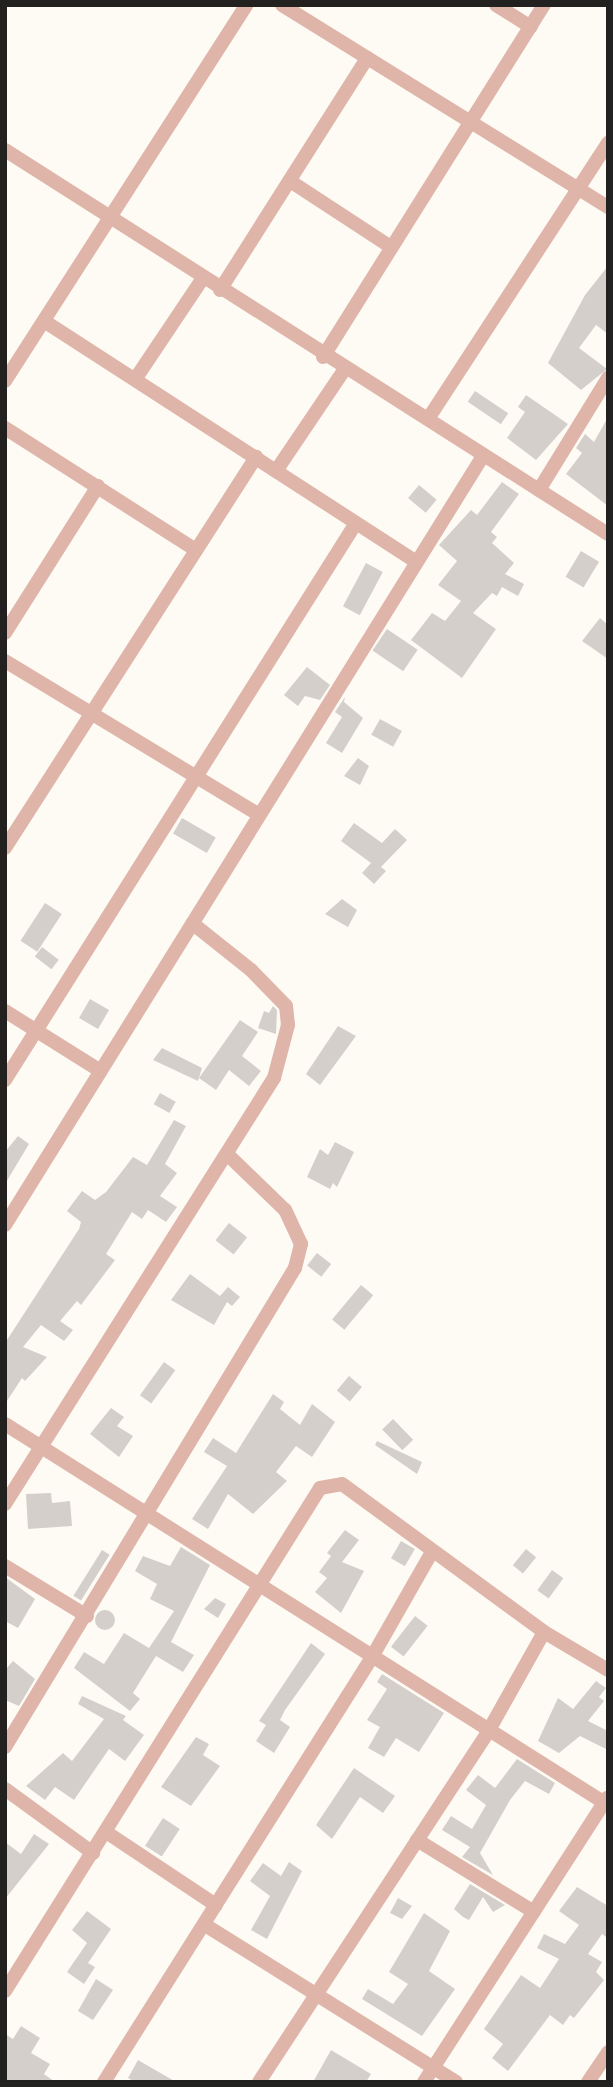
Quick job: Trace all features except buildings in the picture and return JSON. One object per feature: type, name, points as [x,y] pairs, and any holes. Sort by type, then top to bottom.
[{"type":"street","points":[[5,381],[108,216],[246,5]]},
{"type":"street","points":[[282,5],[474,121],[608,207]]},
{"type":"street","points":[[496,5],[531,27]]},
{"type":"street","points":[[323,357],[474,121],[544,5]]},
{"type":"street","points":[[220,290],[367,58]]},
{"type":"street","points":[[428,419],[608,143]]},
{"type":"street","points":[[5,150],[323,357],[428,419],[608,534]]},
{"type":"street","points":[[290,181],[391,247]]},
{"type":"street","points":[[136,378],[202,278]]},
{"type":"street","points":[[44,321],[136,378],[416,562]]},
{"type":"street","points":[[276,471],[344,370]]},
{"type":"street","points":[[539,490],[608,378]]},
{"type":"street","points":[[5,428],[194,550]]},
{"type":"street","points":[[5,1225],[483,456]]},
{"type":"street","points":[[5,848],[256,457]]},
{"type":"street","points":[[5,633],[98,486]]},
{"type":"street","points":[[5,1080],[192,779],[356,523]]},
{"type":"street","points":[[5,661],[93,713],[192,779],[259,816]]},
{"type":"street","points":[[5,1504],[228,1155],[274,1078],[288,1025],[286,1006],[251,970],[192,923]]},
{"type":"street","points":[[5,1011],[99,1070]]},
{"type":"street","points":[[5,1747],[151,1513],[295,1268],[301,1244],[285,1210],[228,1155]]},
{"type":"street","points":[[5,1424],[151,1513],[372,1657],[606,1802],[424,2082]]},
{"type":"street","points":[[5,1991],[320,1488],[331,1482],[342,1484],[544,1632],[608,1670]]},
{"type":"street","points":[[104,2082],[372,1657],[432,1552]]},
{"type":"street","points":[[5,1566],[87,1616]]},
{"type":"street","points":[[259,2082],[489,1730],[544,1632]]},
{"type":"street","points":[[5,1789],[93,1853]]},
{"type":"street","points":[[106,1832],[216,1905]]},
{"type":"street","points":[[417,1840],[534,1912]]},
{"type":"street","points":[[205,1925],[314,1996],[456,2082]]},
{"type":"street","points":[[588,2082],[608,2052]]}]
